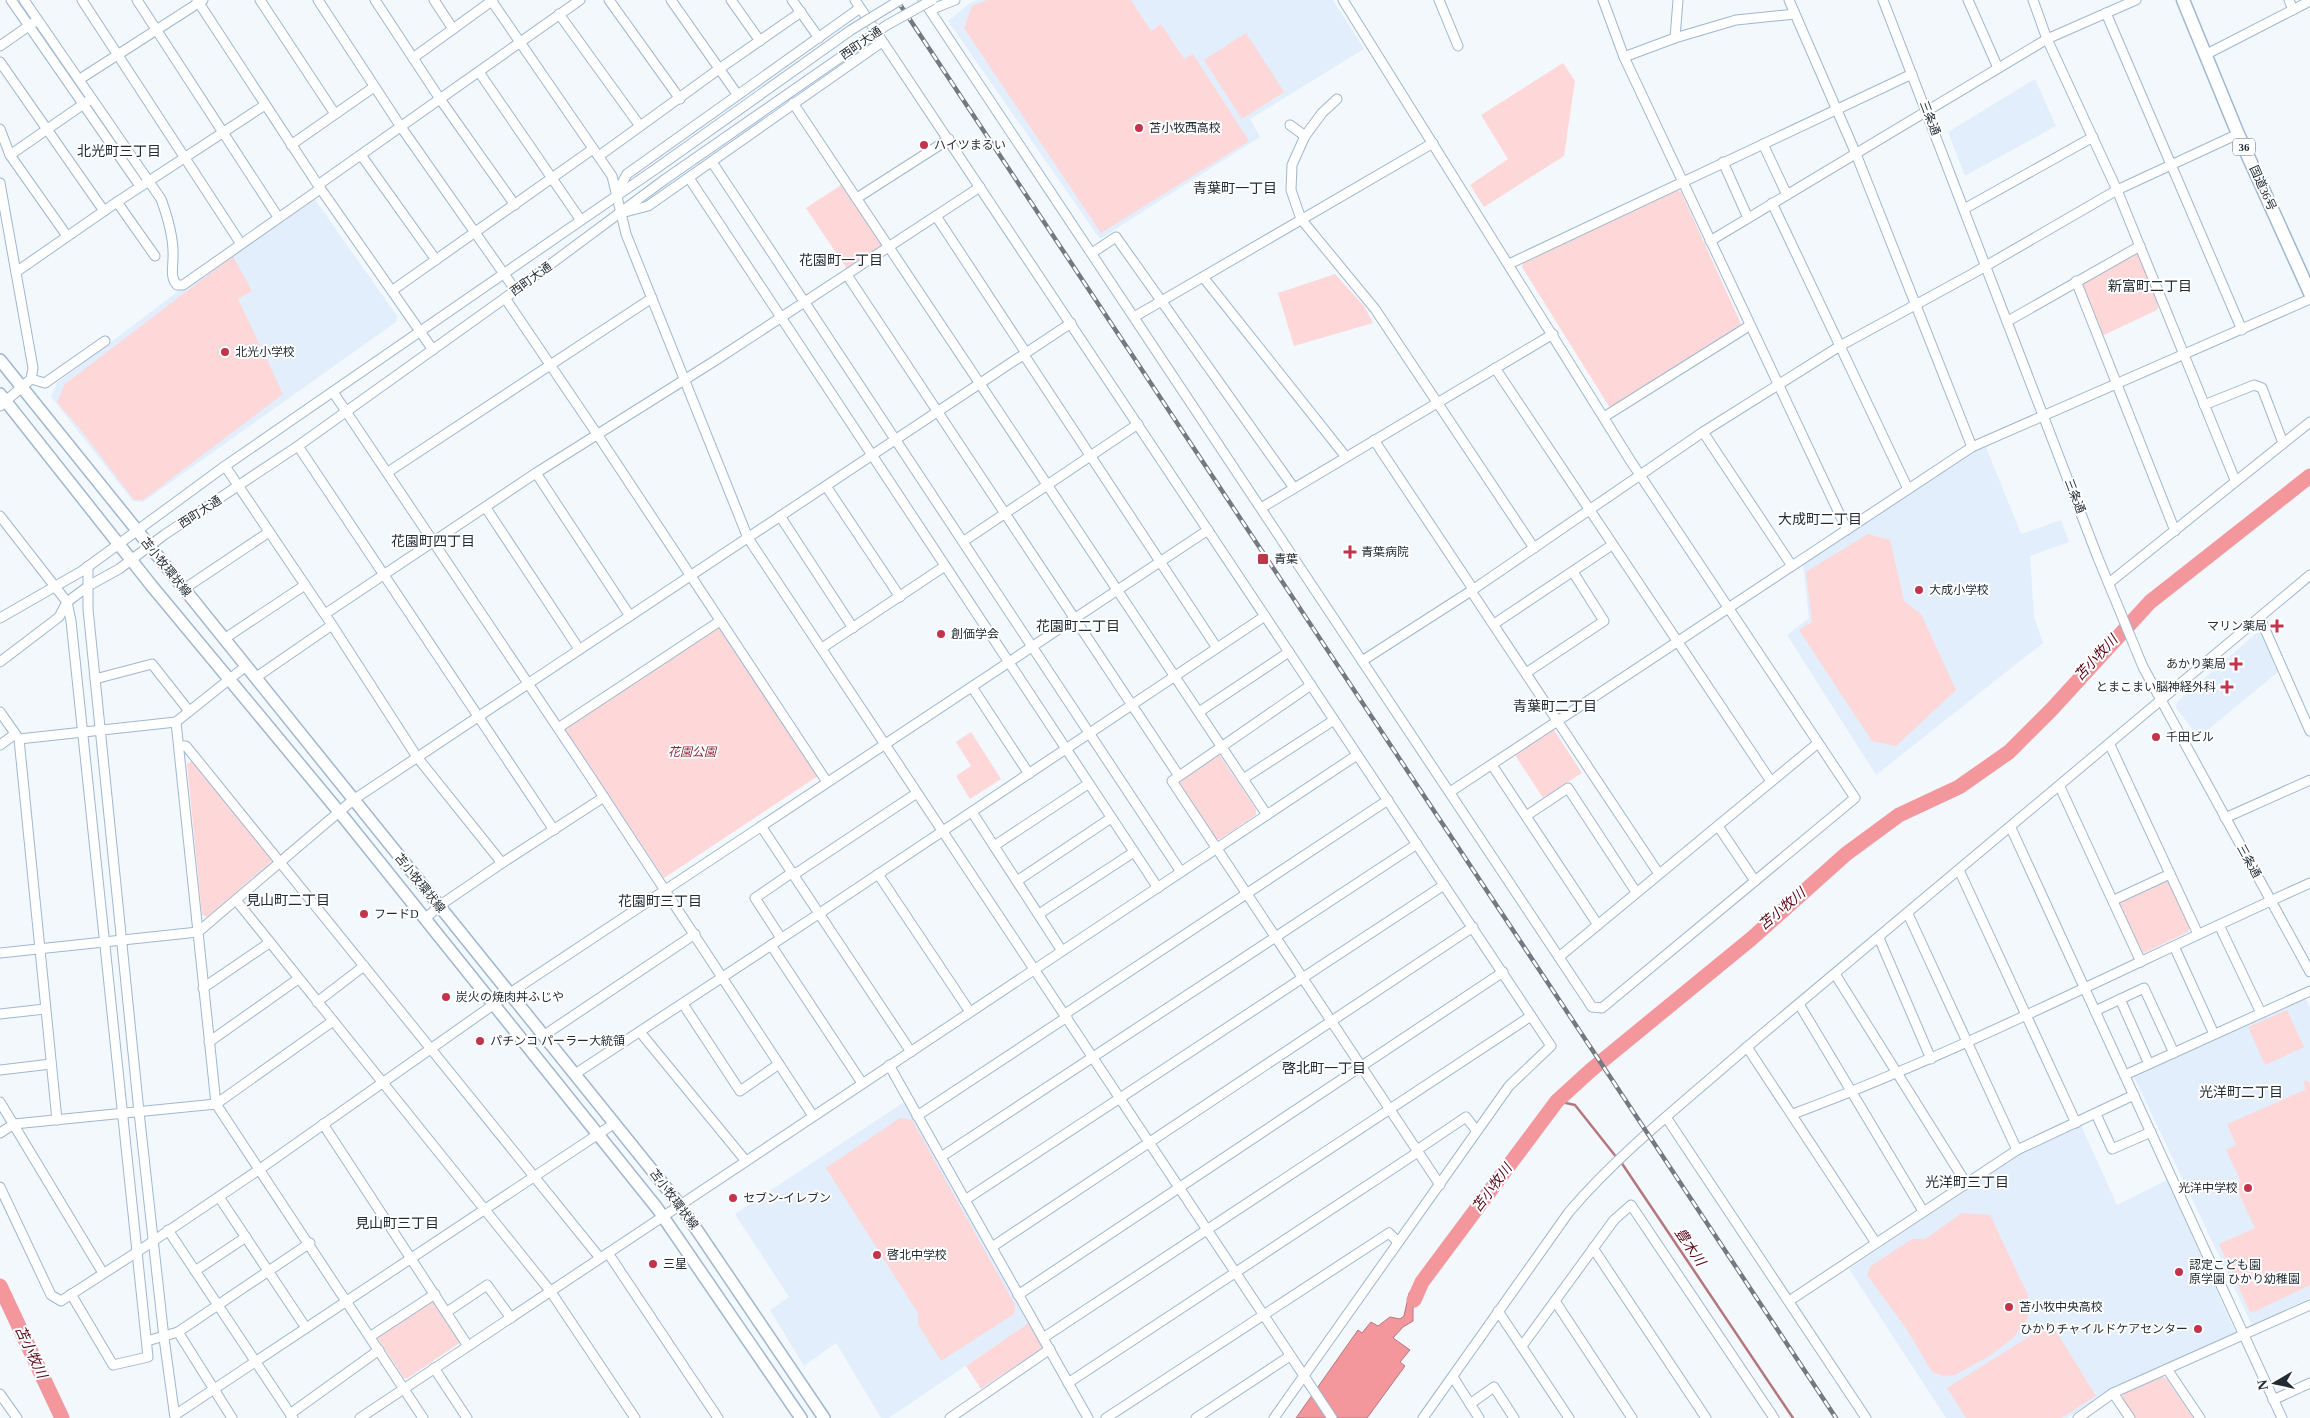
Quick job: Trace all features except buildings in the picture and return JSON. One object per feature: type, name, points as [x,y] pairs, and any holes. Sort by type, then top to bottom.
[{"type":"highway","name":"国道36号","points":[[2183,0],[2238,134],[2310,292]]},
{"type":"main road","name":"苫小牧環状線","points":[[0,360],[680,1205],[824,1418]]},
{"type":"main road","name":"苫小牧環状線","points":[[2,401],[338,811],[663,1217],[801,1418]]},
{"type":"street","points":[[12,0],[140,186]]},
{"type":"street","points":[[24,0],[161,199],[167,215],[174,249],[172,276],[177,285],[183,285],[241,244],[361,155],[580,0]]},
{"type":"street","points":[[82,0],[241,244]]},
{"type":"street","points":[[137,0],[278,217]]},
{"type":"street","points":[[260,0],[335,114]]},
{"type":"street","points":[[318,0],[401,127],[516,291]]},
{"type":"street","points":[[375,0],[440,99],[515,206]]},
{"type":"street","points":[[434,0],[452,29]]},
{"type":"street","points":[[413,58],[492,0],[519,43],[612,176],[615,195],[626,234],[748,538],[1332,1418]]},
{"type":"street","points":[[609,0],[680,99]]},
{"type":"street","points":[[671,0],[737,94]]},
{"type":"street","points":[[731,0],[760,41]]},
{"type":"street","points":[[792,0],[818,38]]},
{"type":"street","points":[[855,0],[1551,1046],[1515,1078],[1476,1130],[1440,1184],[1274,1418]]},
{"type":"street","name":"西町大通","points":[[0,618],[85,569],[225,466],[504,274],[580,219],[657,168],[851,30],[900,0]]},
{"type":"street","points":[[923,0],[1592,1007],[1602,1008],[1855,798],[1640,475],[1343,0]]},
{"type":"street","name":"西町大通","points":[[0,662],[59,617],[70,599],[119,569],[149,546],[298,446],[516,291],[664,180],[887,25],[932,0]]},
{"type":"street","points":[[930,10],[955,0]]},
{"type":"street","points":[[1439,0],[1458,46]]},
{"type":"street","points":[[1603,0],[1624,57],[1749,326],[1847,530]]},
{"type":"street","points":[[1675,38],[1678,0]]},
{"type":"street","points":[[1789,0],[1856,154],[1972,447]]},
{"type":"street","name":"三条通","points":[[1883,0],[2143,668],[2310,972]]},
{"type":"street","points":[[1968,0],[1998,68]]},
{"type":"street","points":[[2032,0],[2047,39],[2117,190],[2235,480]]},
{"type":"street","points":[[1710,240],[2047,39],[2136,0]]},
{"type":"street","points":[[2288,0],[2293,10]]},
{"type":"street","points":[[80,79],[118,56],[199,1],[319,187],[393,290],[433,350]]},
{"type":"street","points":[[2205,55],[2310,1]]},
{"type":"street","points":[[615,195],[627,174],[860,8]]},
{"type":"street","points":[[393,290],[554,178],[640,126],[680,99],[719,69],[801,12]]},
{"type":"street","points":[[2106,13],[2242,330]]},
{"type":"street","points":[[559,14],[640,126]]},
{"type":"street","points":[[1624,57],[1675,38],[1736,20],[1795,14]]},
{"type":"street","points":[[0,46],[38,20]]},
{"type":"street","points":[[620,214],[648,206],[882,42]]},
{"type":"street","points":[[0,62],[104,211]]},
{"type":"street","points":[[479,72],[554,178],[580,219]]},
{"type":"street","points":[[1509,264],[1912,74]]},
{"type":"street","points":[[291,145],[374,87]]},
{"type":"street","points":[[10,155],[92,98]]},
{"type":"street","points":[[1338,98],[1322,113],[1305,136],[1292,164],[1290,176],[1291,190],[1301,219],[1375,309],[1534,548]]},
{"type":"street","points":[[793,103],[1267,816]]},
{"type":"street","points":[[16,272],[140,186],[265,105]]},
{"type":"street","points":[[1290,126],[1305,136]]},
{"type":"street","points":[[0,130],[2,147],[10,155],[67,236]]},
{"type":"street","points":[[1362,661],[1472,590],[1703,432],[1840,346],[1986,266],[2117,190],[2238,134]]},
{"type":"street","points":[[1964,209],[2093,137]]},
{"type":"street","points":[[857,198],[949,140]]},
{"type":"street","points":[[1134,317],[1434,143]]},
{"type":"street","points":[[1763,144],[1787,195]]},
{"type":"street","points":[[361,155],[436,260]]},
{"type":"street","points":[[712,162],[1182,872]]},
{"type":"street","points":[[1723,162],[1748,218]]},
{"type":"street","points":[[689,178],[1158,888]]},
{"type":"street","points":[[0,183],[32,356],[31,379],[23,388],[2,401]]},
{"type":"street","points":[[325,614],[434,543],[536,473],[806,302],[980,187]]},
{"type":"street","points":[[117,202],[155,256]]},
{"type":"street","points":[[1772,203],[1908,490]]},
{"type":"street","points":[[936,216],[1217,648]]},
{"type":"street","points":[[1092,253],[1116,237],[1294,488]]},
{"type":"street","points":[[2008,321],[2140,246]]},
{"type":"street","points":[[848,274],[1179,776]]},
{"type":"street","points":[[1203,277],[1346,457]]},
{"type":"street","points":[[2076,281],[2175,531]]},
{"type":"street","points":[[505,298],[828,782]]},
{"type":"street","points":[[388,472],[552,366],[652,298]]},
{"type":"street","points":[[1450,792],[1972,447],[2310,299]]},
{"type":"street","points":[[0,953],[198,932],[353,800],[1071,324]]},
{"type":"street","points":[[1604,417],[1749,326]]},
{"type":"street","points":[[1261,508],[1553,334]]},
{"type":"street","points":[[31,379],[45,383],[105,341]]},
{"type":"street","points":[[1495,368],[1770,780]]},
{"type":"street","points":[[2204,405],[2258,385],[2262,388],[2283,443]]},
{"type":"street","points":[[333,392],[604,797],[813,1116]]},
{"type":"street","points":[[2109,583],[2175,531],[2235,480],[2310,422]]},
{"type":"street","points":[[964,541],[1138,424]]},
{"type":"street","points":[[1703,432],[1792,566]]},
{"type":"street","points":[[1374,440],[1659,874]]},
{"type":"street","points":[[298,446],[554,830]]},
{"type":"street","points":[[225,466],[325,614],[417,757],[502,863]]},
{"type":"street","points":[[536,473],[630,616]]},
{"type":"street","points":[[826,486],[900,597]]},
{"type":"street","points":[[486,508],[580,650]]},
{"type":"street","points":[[0,516],[4,528],[54,587],[70,599],[148,1357],[113,1365],[71,1294]]},
{"type":"street","points":[[780,516],[853,628]]},
{"type":"street","points":[[0,1187],[51,1295],[61,1301],[260,1169],[510,993],[1208,530]]},
{"type":"street","points":[[184,589],[269,532]]},
{"type":"street","points":[[1494,624],[1612,545]]},
{"type":"street","points":[[822,648],[945,566]]},
{"type":"street","points":[[85,569],[139,1112],[164,1338],[175,1416],[615,1122]]},
{"type":"street","points":[[1526,673],[1604,621],[1573,572]]},
{"type":"street","points":[[1423,1418],[1569,1212],[1590,1187],[1666,1117],[1747,1047],[2060,787],[2310,575]]},
{"type":"street","points":[[224,639],[305,585]]},
{"type":"street","points":[[575,1074],[1265,616]]},
{"type":"street","points":[[2260,618],[2306,710],[2310,731]]},
{"type":"street","points":[[558,728],[720,621]]},
{"type":"street","points":[[255,678],[332,625]]},
{"type":"street","points":[[1199,712],[1289,652]]},
{"type":"street","points":[[95,679],[152,664],[189,711]]},
{"type":"street","points":[[0,745],[17,736],[84,732],[176,722],[246,666]]},
{"type":"street","points":[[1311,685],[1172,781],[1246,895],[1440,1184]]},
{"type":"street","points":[[972,687],[1029,774]]},
{"type":"street","points":[[0,712],[17,736],[58,1120]]},
{"type":"street","points":[[1244,779],[1334,720]]},
{"type":"street","points":[[176,722],[216,1104],[424,1418]]},
{"type":"street","points":[[1560,957],[1636,892],[1718,826],[1770,780],[1818,743]]},
{"type":"street","points":[[2110,745],[2198,934]]},
{"type":"street","points":[[179,746],[186,746],[534,1176],[604,1256],[718,1418]]},
{"type":"street","points":[[360,1418],[663,1217],[744,1160],[911,1052],[1358,755]]},
{"type":"street","points":[[1492,765],[1598,925]]},
{"type":"street","points":[[2225,818],[2310,780]]},
{"type":"street","points":[[994,846],[1088,784]]},
{"type":"street","points":[[2060,787],[2114,900],[2140,962]]},
{"type":"street","points":[[1526,816],[1568,788],[1636,892]]},
{"type":"street","points":[[782,938],[755,898],[917,793]]},
{"type":"street","points":[[425,919],[439,906],[502,863],[604,797]]},
{"type":"street","points":[[917,1116],[1388,800]]},
{"type":"street","points":[[972,812],[1062,951]]},
{"type":"street","points":[[1017,881],[1112,818]]},
{"type":"street","points":[[762,826],[911,1052]]},
{"type":"street","points":[[1718,826],[1755,881]]},
{"type":"street","points":[[2011,828],[2282,1418]]},
{"type":"street","points":[[941,1157],[1417,844]]},
{"type":"street","points":[[1039,914],[1134,852]]},
{"type":"street","points":[[1959,870],[2076,1123]]},
{"type":"street","points":[[878,874],[970,1012]]},
{"type":"street","points":[[2114,900],[2170,874]]},
{"type":"street","points":[[1792,1114],[1852,1092],[1931,1059],[2310,883]]},
{"type":"street","points":[[965,1200],[1444,885]]},
{"type":"street","points":[[236,900],[551,1292],[635,1418]]},
{"type":"street","points":[[1908,914],[2017,1150]]},
{"type":"street","points":[[2219,925],[2261,1013]]},
{"type":"street","points":[[992,1247],[1473,927]]},
{"type":"street","points":[[543,1036],[694,934]]},
{"type":"street","points":[[1879,938],[1931,1059]]},
{"type":"street","points":[[203,988],[269,943]]},
{"type":"street","points":[[771,945],[862,1083]]},
{"type":"street","points":[[2174,946],[2214,1034]]},
{"type":"street","points":[[317,1002],[364,966]]},
{"type":"street","points":[[1018,1295],[1503,972]]},
{"type":"street","points":[[1835,974],[1899,1073],[1966,1183]]},
{"type":"street","points":[[209,1042],[298,979]]},
{"type":"street","points":[[2095,1011],[2144,988],[2174,1053]]},
{"type":"street","points":[[2124,1075],[2310,991]]},
{"type":"street","points":[[2120,999],[2149,1064]]},
{"type":"street","points":[[683,1004],[740,1091],[779,1064]]},
{"type":"street","points":[[1799,1004],[1923,1211]]},
{"type":"street","points":[[0,1014],[45,1009]]},
{"type":"street","points":[[1043,1338],[1531,1016]]},
{"type":"street","points":[[0,1133],[14,1124],[216,1104],[333,1021]]},
{"type":"street","points":[[640,1032],[744,1160]]},
{"type":"street","points":[[1747,1047],[1876,1243]]},
{"type":"street","points":[[0,1070],[51,1064]]},
{"type":"street","points":[[889,1065],[1088,1418]]},
{"type":"street","points":[[1789,1300],[2017,1150],[2134,1095]]},
{"type":"street","points":[[0,1102],[103,1273]]},
{"type":"street","points":[[2096,1114],[2112,1150],[2151,1132]]},
{"type":"street","points":[[1068,1383],[1466,1117],[1476,1130]]},
{"type":"street","points":[[1666,1117],[1866,1418]]},
{"type":"street","points":[[323,1124],[468,1346]]},
{"type":"street","points":[[219,1196],[306,1328]]},
{"type":"street","points":[[1522,1346],[1614,1220],[1631,1204],[1774,1418]]},
{"type":"street","points":[[168,1230],[291,1416],[379,1350]]},
{"type":"street","points":[[1106,1418],[1389,1233],[1398,1242]]},
{"type":"street","points":[[195,1271],[246,1237]]},
{"type":"street","points":[[147,1342],[178,1332],[310,1244]]},
{"type":"street","points":[[1593,1248],[1706,1418]]},
{"type":"street","points":[[447,1312],[488,1285],[511,1318]]},
{"type":"street","points":[[371,1336],[435,1294]]},
{"type":"street","points":[[1555,1302],[1632,1418]]},
{"type":"street","points":[[2078,1418],[2113,1393],[2310,1305]]},
{"type":"street","points":[[1498,1311],[1570,1418]]},
{"type":"street","points":[[178,1332],[232,1418]]},
{"type":"street","points":[[950,1418],[1050,1349]]},
{"type":"street","points":[[1196,1418],[1290,1356]]},
{"type":"street","points":[[434,1368],[467,1418]]},
{"type":"street","points":[[2167,1369],[2200,1418]]},
{"type":"street","points":[[1453,1377],[1480,1418]]},
{"type":"street","points":[[2273,1400],[2310,1383]]},
{"type":"street","points":[[1470,1404],[1494,1387],[1514,1418]]},
{"type":"street","points":[[2113,1393],[2130,1418]]},
{"type":"street","points":[[0,1394],[16,1418]]},
{"type":"shaded area","name":"苫小牧西高校","points":[[978,0],[1333,0],[1364,49],[1250,119],[1260,137],[1100,239],[948,21],[970,3]]},
{"type":"shaded area","points":[[2035,79],[2056,126],[1965,176],[1948,132]]},
{"type":"shaded area","name":"北光小学校","points":[[314,198],[397,316],[396,322],[143,502],[133,501],[51,397],[57,383],[181,289]]},
{"type":"shaded area","name":"大成小学校","points":[[1986,447],[2021,534],[2061,520],[2069,542],[2030,556],[2034,616],[2043,643],[1876,775],[1787,635],[1809,618],[1803,564],[1974,451]]},
{"type":"shaded area","name":"とまこまい脳神経外科","points":[[2258,632],[2261,632],[2278,672],[2199,737],[2176,708],[2177,702]]},
{"type":"shaded area","name":"光洋中学校","points":[[2305,998],[2310,1007],[2310,1298],[2252,1325],[2134,1077]]},
{"type":"shaded area","name":"啓北中学校","points":[[904,1102],[1030,1322],[889,1418],[881,1418],[836,1343],[804,1366],[770,1310],[789,1297],[735,1214]]},
{"type":"shaded area","points":[[2081,1125],[2117,1205],[2167,1180],[2236,1334],[2098,1398],[2067,1418],[1946,1418],[1849,1269],[2021,1153]]},
{"type":"shaded area","points":[[1420,1279],[1423,1285],[1413,1308],[1413,1321],[1403,1327],[1393,1338],[1410,1350],[1400,1362],[1405,1366],[1367,1418],[1296,1418],[1358,1330],[1362,1333],[1371,1322],[1378,1326],[1390,1317],[1400,1319],[1404,1316],[1409,1293]]},
{"type":"green space","name":"苫小牧西高校","points":[[987,0],[1131,0],[1151,31],[1161,24],[1184,59],[1193,54],[1249,141],[1101,233],[964,28],[972,6]]},
{"type":"green space","points":[[1246,33],[1284,92],[1242,119],[1204,60]]},
{"type":"green space","points":[[1563,63],[1575,81],[1564,156],[1484,207],[1470,185],[1508,159],[1481,115]]},
{"type":"green space","points":[[841,185],[881,243],[881,248],[847,269],[806,208]]},
{"type":"green space","points":[[1676,190],[1681,192],[1742,326],[1610,408],[1522,267],[1523,263]]},
{"type":"green space","points":[[2135,253],[2139,254],[2159,304],[2157,310],[2104,335],[2101,334],[2082,287],[2083,283]]},
{"type":"green space","points":[[233,256],[252,291],[238,299],[283,394],[143,500],[134,500],[81,430],[57,402],[65,384]]},
{"type":"green space","points":[[1335,274],[1364,306],[1373,323],[1294,346],[1278,293]]},
{"type":"green space","points":[[1868,534],[1890,540],[1904,601],[1921,614],[1956,690],[1896,746],[1872,741],[1799,630],[1812,622],[1806,572]]},
{"type":"green space","name":"花園公園","points":[[718,627],[818,776],[664,878],[565,729]]},
{"type":"green space","points":[[1554,730],[1582,773],[1543,798],[1515,755]]},
{"type":"green space","points":[[971,732],[1001,779],[970,799],[956,776],[971,766],[956,742]]},
{"type":"green space","points":[[1219,754],[1256,809],[1256,815],[1220,839],[1215,840],[1178,783]]},
{"type":"green space","points":[[193,760],[273,860],[207,917],[202,915],[187,764]]},
{"type":"green space","points":[[2169,879],[2190,927],[2188,932],[2144,953],[2141,952],[2119,902]]},
{"type":"green space","points":[[2287,1010],[2304,1047],[2265,1065],[2248,1027]]},
{"type":"green space","points":[[2304,1080],[2310,1083],[2310,1285],[2256,1311],[2250,1312],[2219,1244],[2255,1228],[2235,1185],[2241,1182],[2226,1150],[2236,1145],[2227,1124],[2305,1090]]},
{"type":"green space","points":[[900,1118],[912,1120],[1015,1305],[1014,1314],[941,1361],[918,1324],[918,1313],[826,1168]]},
{"type":"green space","points":[[1962,1213],[1990,1215],[2028,1295],[2028,1318],[2013,1338],[1991,1355],[1955,1375],[1943,1376],[1932,1372],[1906,1328],[1867,1275],[1871,1266],[1912,1239],[1925,1239]]},
{"type":"green space","points":[[433,1298],[461,1342],[408,1378],[404,1378],[376,1336]]},
{"type":"green space","points":[[1030,1322],[1042,1344],[1042,1349],[981,1389],[966,1366]]},
{"type":"green space","points":[[2051,1323],[2096,1396],[2061,1418],[1966,1418],[1947,1388]]},
{"type":"green space","points":[[2162,1377],[2166,1378],[2193,1418],[2135,1418],[2122,1399],[2123,1394]]},
{"type":"waterway","name":"苫小牧川","points":[[1414,1300],[1422,1282],[1557,1101],[1591,1070],[1751,939],[1846,854],[1899,815],[1959,787],[2009,752],[2052,709],[2150,602],[2310,476]]},
{"type":"waterway","name":"豊木川","points":[[1557,1101],[1575,1105],[1617,1158]]},
{"type":"waterway","name":"豊木川","points":[[1621,1162],[1793,1418]]},
{"type":"waterway","name":"苫小牧川","points":[[0,1286],[62,1418]]},
{"type":"railway","points":[[897,0],[1836,1418]]},
{"type":"place","name":"苫小牧西高校","points":[[1139,128]]},
{"type":"place","name":"ハイツまるい","points":[[924,145]]},
{"type":"place","name":"北光小学校","points":[[225,352]]},
{"type":"place","name":"青葉病院","points":[[1350,552]]},
{"type":"place","name":"青葉","points":[[1263,559]]},
{"type":"place","name":"大成小学校","points":[[1919,590]]},
{"type":"place","name":"マリン薬局","points":[[2277,626]]},
{"type":"place","name":"創価学会","points":[[941,634]]},
{"type":"place","name":"あかり薬局","points":[[2236,664]]},
{"type":"place","name":"とまこまい脳神経外科","points":[[2227,687]]},
{"type":"place","name":"千田ビル","points":[[2156,737]]},
{"type":"place","name":"フードD","points":[[364,914]]},
{"type":"place","name":"炭火の焼肉丼ふじや","points":[[446,997]]},
{"type":"place","name":"パチンコ パーラー大統領","points":[[480,1041]]},
{"type":"place","name":"光洋中学校","points":[[2248,1188]]},
{"type":"place","name":"セブン-イレブン","points":[[733,1198]]},
{"type":"place","name":"啓北中学校","points":[[877,1255]]},
{"type":"place","name":"三星","points":[[653,1264]]},
{"type":"place","name":"認定こども園 原学園 ひかり幼稚園","points":[[2179,1272]]},
{"type":"place","name":"苫小牧中央高校","points":[[2009,1307]]},
{"type":"place","name":"ひかりチャイルドケアセンター","points":[[2198,1329]]},
{"type":"district","name":"北光町三丁目","points":[[119,151]]},
{"type":"district","name":"青葉町一丁目","points":[[1235,188]]},
{"type":"district","name":"花園町一丁目","points":[[841,260]]},
{"type":"district","name":"新富町二丁目","points":[[2150,286]]},
{"type":"district","name":"大成町二丁目","points":[[1820,519]]},
{"type":"district","name":"花園町四丁目","points":[[433,541]]},
{"type":"district","name":"花園町二丁目","points":[[1078,626]]},
{"type":"district","name":"青葉町二丁目","points":[[1555,706]]},
{"type":"district","name":"見山町二丁目","points":[[288,900]]},
{"type":"district","name":"花園町三丁目","points":[[660,901]]},
{"type":"district","name":"啓北町一丁目","points":[[1324,1068]]},
{"type":"district","name":"光洋町二丁目","points":[[2241,1092]]},
{"type":"district","name":"光洋町三丁目","points":[[1967,1182]]},
{"type":"district","name":"見山町三丁目","points":[[397,1223]]}]
